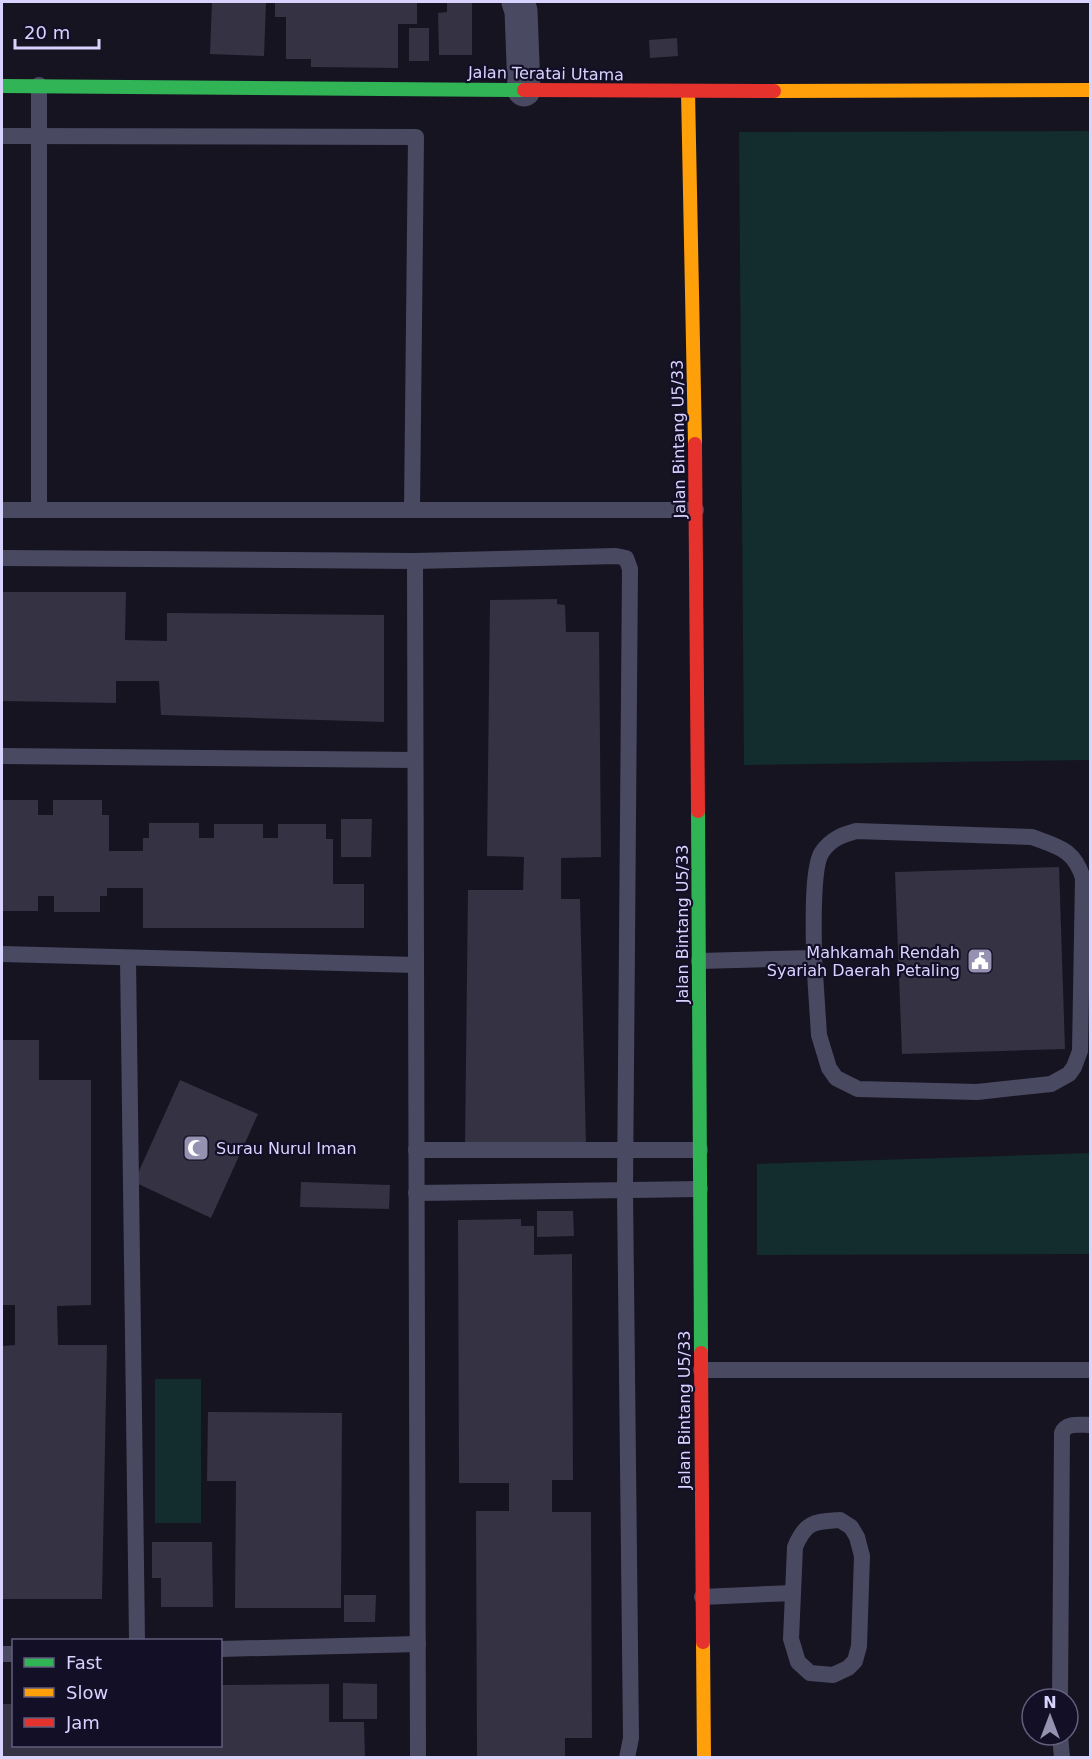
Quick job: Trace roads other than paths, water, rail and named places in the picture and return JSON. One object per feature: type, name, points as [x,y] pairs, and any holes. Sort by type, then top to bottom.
[{"type":"street","points":[[518,2],[521,11],[524,90]]},
{"type":"street","name":"Jalan Teratai Utama","points":[[2,86],[688,91],[1090,90]]},
{"type":"street","name":"Jalan Bintang U5/33","points":[[688,91],[696,510],[704,1758]]},
{"type":"lane","points":[[39,85],[39,510]]},
{"type":"lane","points":[[2,136],[416,138],[412,510]]},
{"type":"lane","points":[[2,510],[696,510]]},
{"type":"lane","points":[[2,558],[415,561],[616,556],[626,558],[630,569],[625,1190],[631,1738],[627,1758]]},
{"type":"lane","points":[[415,561],[418,1758]]},
{"type":"lane","points":[[2,756],[415,760]]},
{"type":"lane","points":[[856,831],[1032,837],[1059,847],[1084,861],[1083,878],[1087,911],[1086,1030],[1074,1067],[1069,1074],[1051,1084],[977,1092],[858,1089],[836,1078],[829,1068],[819,1035],[814,958],[816,872],[820,854],[836,837],[856,831]]},
{"type":"lane","points":[[2,954],[416,965]]},
{"type":"lane","points":[[128,958],[136,1639]]},
{"type":"lane","points":[[699,961],[814,958]]},
{"type":"lane","points":[[416,1150],[700,1149]]},
{"type":"lane","points":[[416,1193],[700,1189]]},
{"type":"lane","points":[[701,1370],[1090,1370]]},
{"type":"lane","points":[[1060,1687],[1062,1433],[1068,1426],[1090,1425]]},
{"type":"lane","points":[[817,1521],[840,1521],[850,1527],[857,1537],[862,1556],[860,1646],[855,1661],[848,1668],[833,1675],[810,1673],[798,1662],[791,1639],[793,1593],[795,1547],[807,1527],[817,1521]]},
{"type":"lane","points":[[702,1597],[793,1593]]},
{"type":"lane","points":[[222,1649],[418,1644]]},
{"type":"place","name":"Mahkamah Rendah Syariah Daerah Petaling","points":[[980,961]]},
{"type":"place","name":"Surau Nurul Iman","points":[[196,1148]]}]
